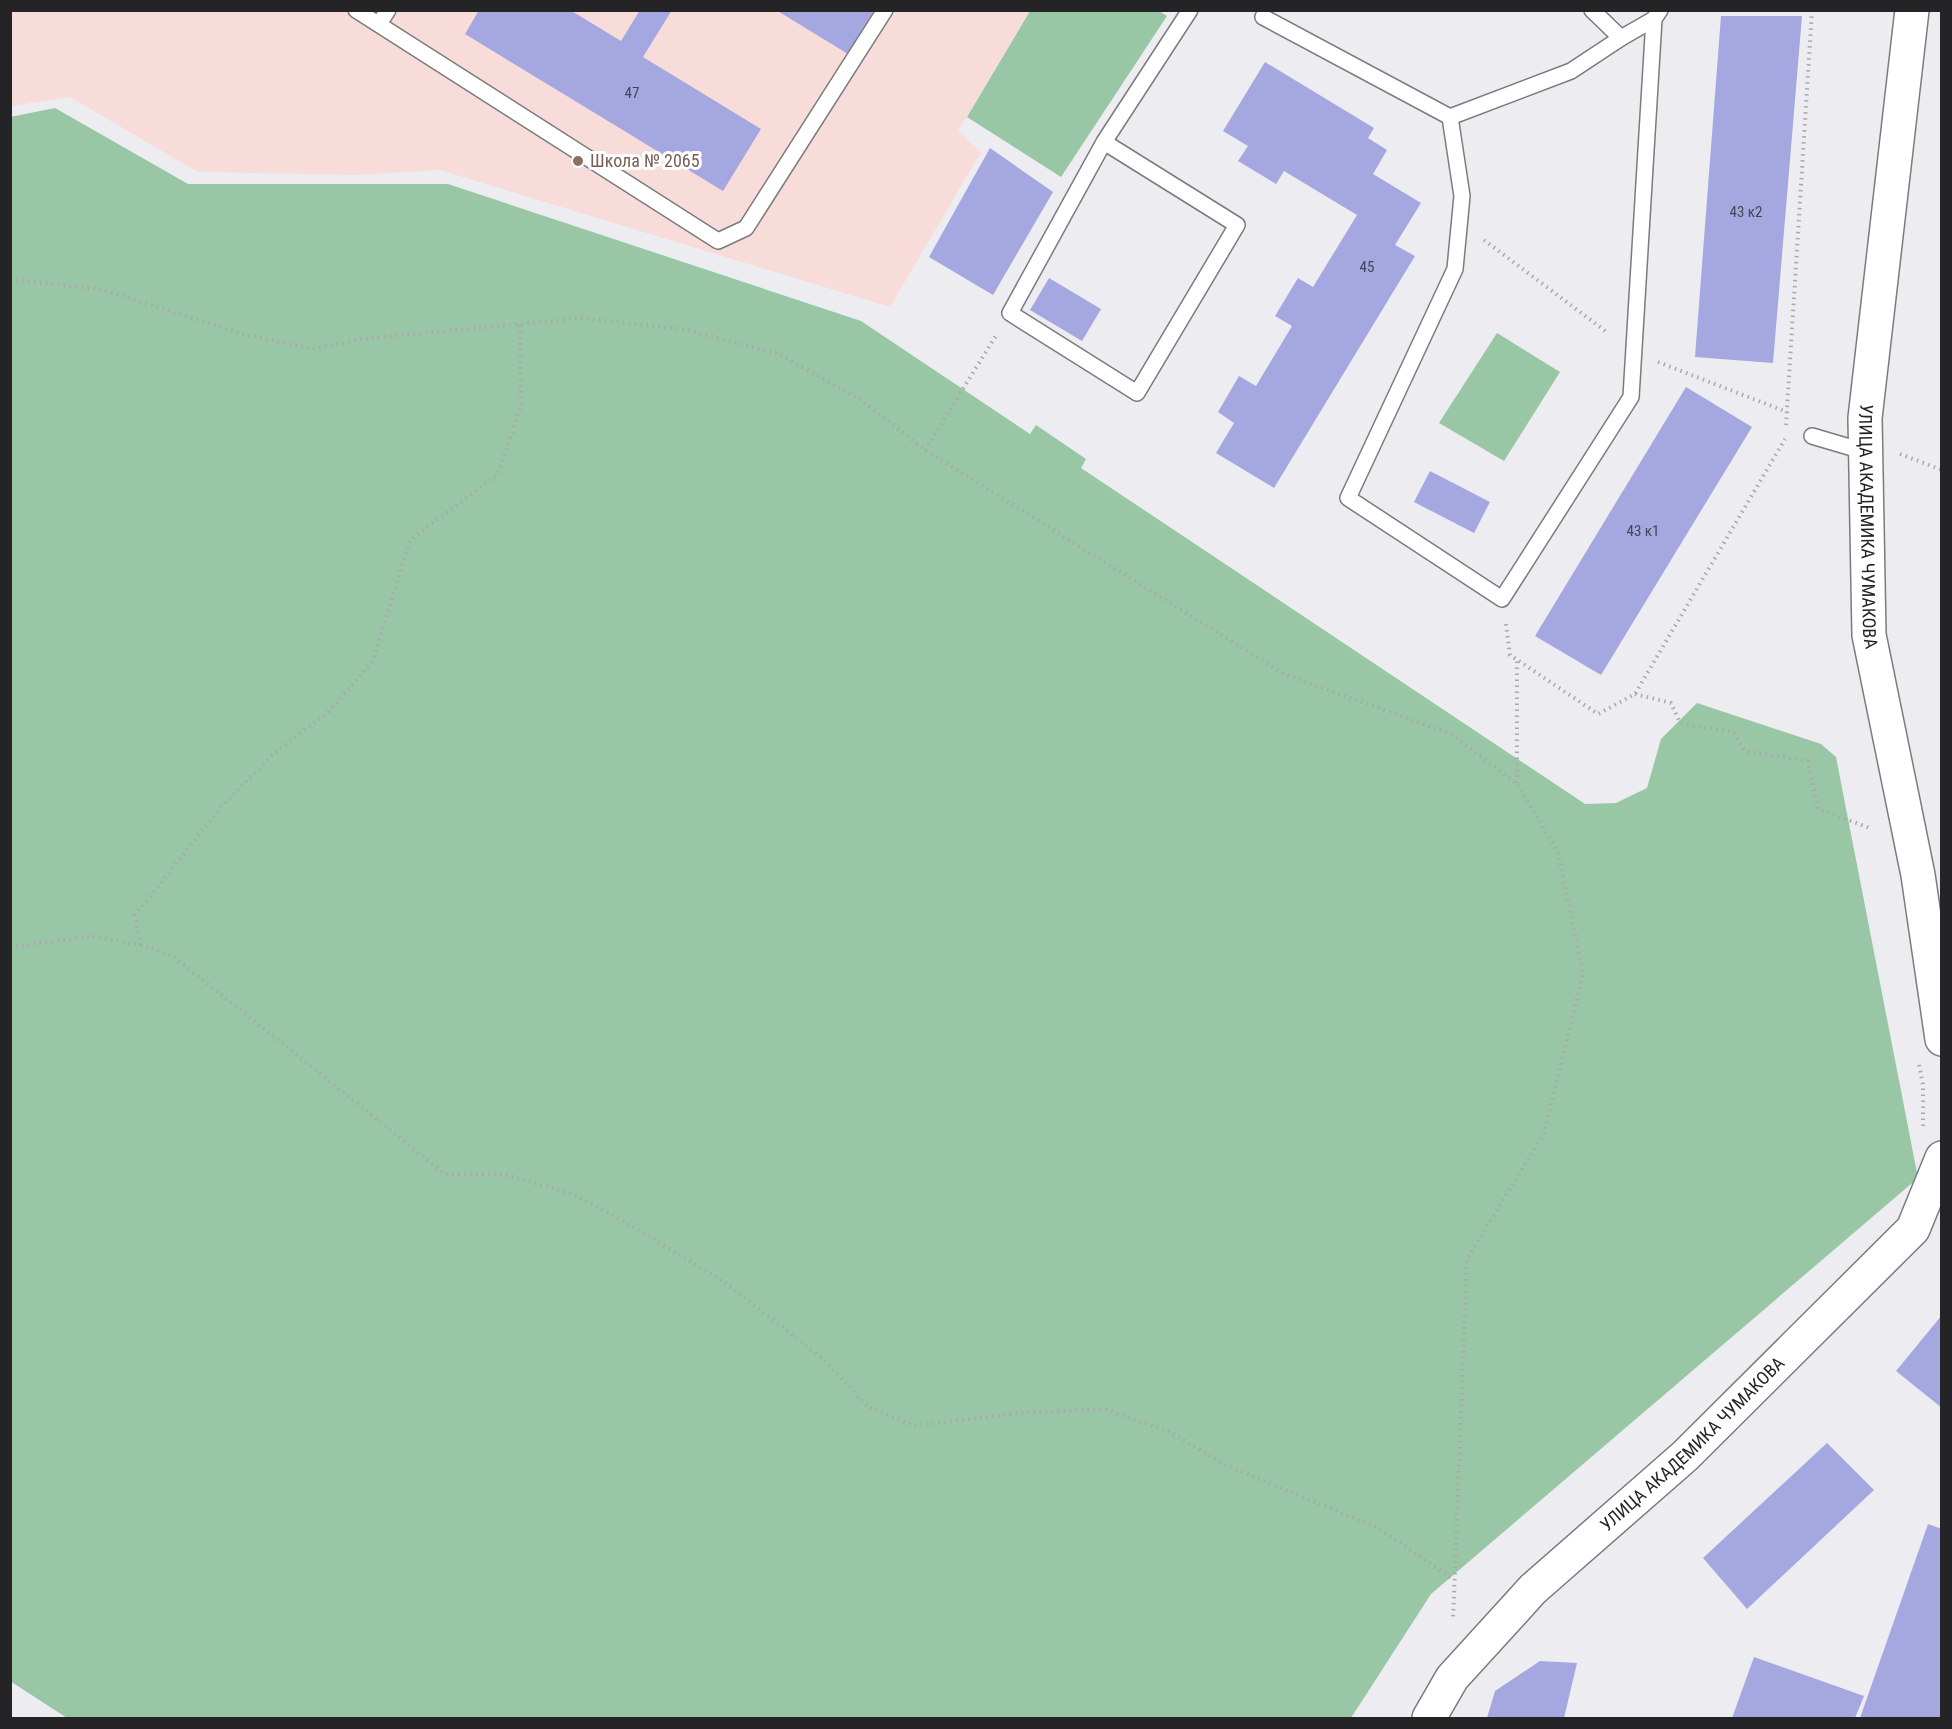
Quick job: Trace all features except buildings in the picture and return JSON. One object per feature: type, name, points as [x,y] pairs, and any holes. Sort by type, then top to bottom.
[{"type":"street","name":"УЛИЦА АКАДЕМИКА ЧУМАКОВА","points":[[1912,10],[1865,418],[1869,635],[1918,875],[1941,1039]]},
{"type":"street","name":"УЛИЦА АКАДЕМИКА ЧУМАКОВА","points":[[1429,1719],[1452,1678],[1533,1588],[1685,1456],[1913,1229],[1941,1158]]},
{"type":"lane","points":[[356,10],[718,240],[746,228],[885,10]]},
{"type":"lane","points":[[380,24],[388,10]]},
{"type":"lane","points":[[1104,142],[1237,225],[1137,393],[1010,313],[1104,142],[1190,10]]},
{"type":"lane","points":[[1592,10],[1621,38]]},
{"type":"lane","points":[[1262,13],[1450,117],[1571,71],[1657,15]]},
{"type":"lane","points":[[1450,117],[1462,196],[1455,269],[1348,498],[1502,599],[1631,396],[1657,15]]},
{"type":"lane","points":[[1812,436],[1866,452]]},
{"type":"path","points":[[1502,599],[1510,655],[1598,714],[1635,694],[1785,440],[1812,10]]},
{"type":"path","points":[[10,280],[101,289],[242,334],[314,349],[361,339],[581,318],[683,329],[779,354],[861,400],[925,450],[1284,674],[1451,734],[1517,784],[1558,852],[1583,973],[1544,1134],[1467,1259],[1453,1620]]},
{"type":"path","points":[[925,450],[1010,313]]},
{"type":"path","points":[[141,945],[135,915],[222,806],[273,754],[328,712],[373,661],[410,540],[498,474],[521,406],[520,324]]},
{"type":"path","points":[[1517,659],[1517,784]]},
{"type":"path","points":[[1635,694],[1671,703],[1680,723],[1733,732],[1745,751],[1808,761],[1818,808],[1869,828]]},
{"type":"path","points":[[1868,817],[1872,839]]},
{"type":"path","points":[[10,947],[93,936],[141,945],[173,956],[445,1174],[503,1174],[572,1194],[627,1223],[727,1284],[824,1359],[868,1407],[915,1426],[1018,1413],[1104,1409],[1168,1431],[1226,1465],[1380,1529],[1455,1580]]},
{"type":"path","points":[[1918,1062],[1923,1085],[1923,1130]]},
{"type":"path","points":[[1448,1630],[1453,1620],[1462,1612]]},
{"type":"shaded area","name":"Школа № 2065","points":[[11,11],[1030,11],[958,131],[981,152],[890,307],[440,170],[357,175],[198,172],[70,97],[11,106]]},
{"type":"green space","points":[[1030,11],[1159,11],[1167,16],[1061,177],[967,117]]},
{"type":"green space","points":[[55,108],[188,184],[448,184],[861,321],[1030,434],[1036,425],[1086,459],[1081,468],[1585,804],[1616,803],[1647,788],[1661,739],[1697,703],[1821,744],[1836,757],[1918,1178],[1431,1594],[1351,1718],[67,1718],[10,1681],[10,117]]},
{"type":"green space","points":[[1497,333],[1560,372],[1504,461],[1439,423]]},
{"type":"place","name":"Школа № 2065","points":[[578,161]]}]
